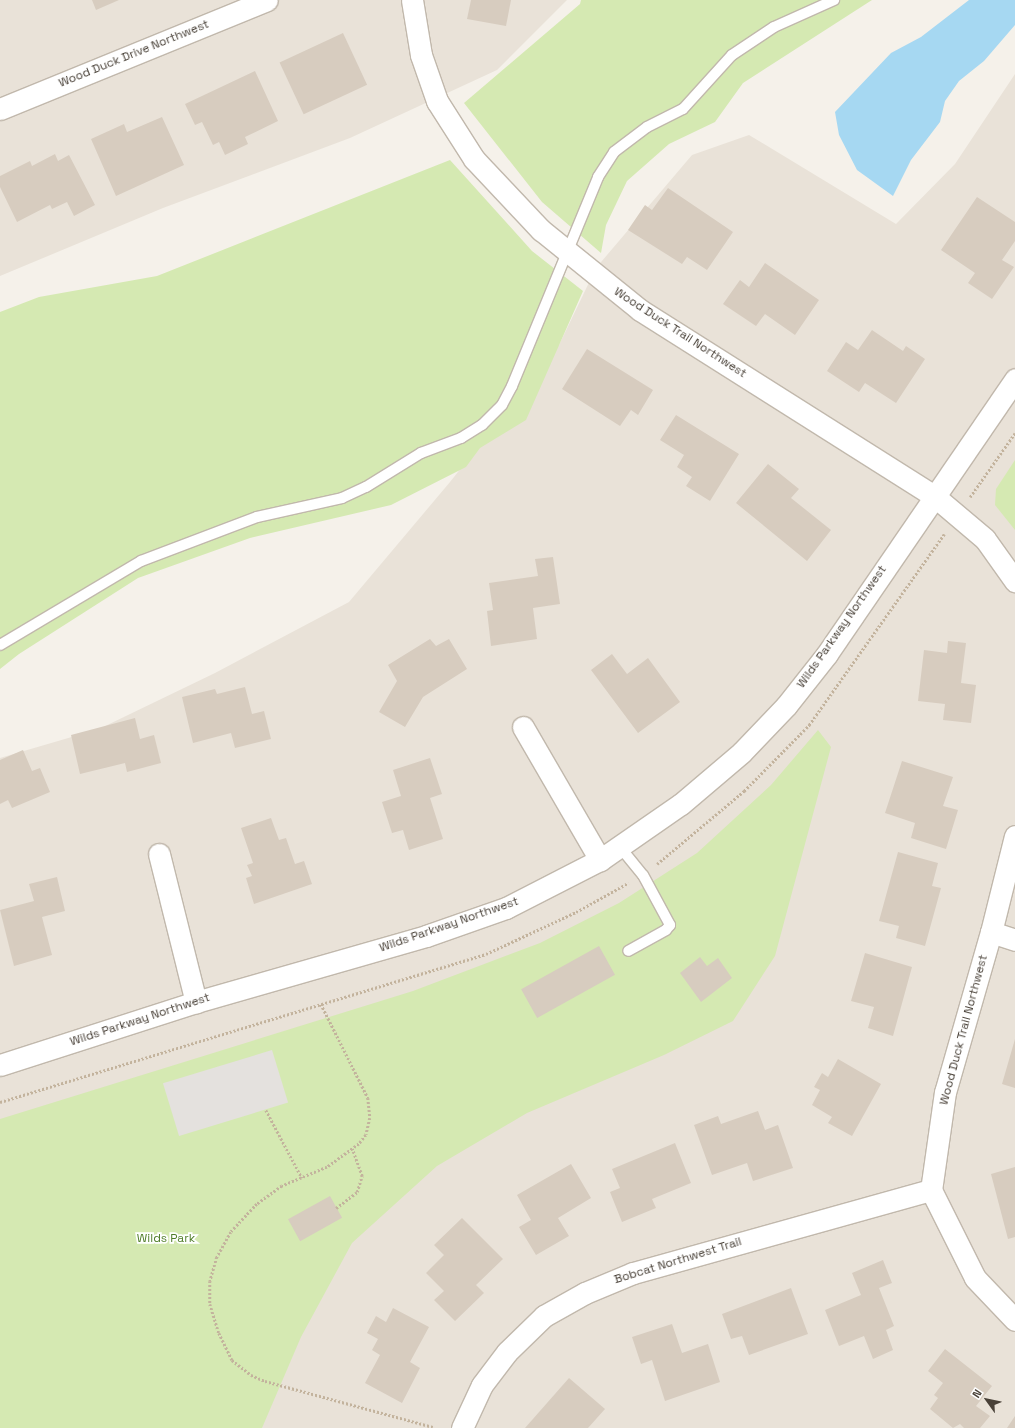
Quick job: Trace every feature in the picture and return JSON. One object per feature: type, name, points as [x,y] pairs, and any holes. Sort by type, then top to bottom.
[{"type":"street","name":"Wood Duck Drive Northwest","points":[[0,109],[267,0]]},
{"type":"street","name":"Wood Duck Trail Northwest","points":[[412,0],[422,55],[437,101],[474,159],[541,230],[567,253],[640,310],[933,495],[985,538],[1015,581]]},
{"type":"street","name":"Wilds Parkway Northwest","points":[[0,1065],[196,1002],[426,936],[491,913],[552,887],[620,847],[681,804],[742,752],[786,706],[827,654],[933,495],[1015,379]]},
{"type":"street","points":[[523,726],[600,860]]},
{"type":"street","name":"Wood Duck Trail Northwest","points":[[931,1190],[945,1092],[991,932],[1015,836]]},
{"type":"street","points":[[159,854],[196,1002]]},
{"type":"street","points":[[991,932],[1015,940]]},
{"type":"street","points":[[931,1190],[975,1278],[1015,1320]]},
{"type":"street","name":"Bobcat Northwest Trail","points":[[462,1428],[482,1385],[507,1352],[544,1316],[585,1293],[633,1273],[931,1190]]},
{"type":"lane","points":[[0,645],[141,561],[257,517],[342,498],[366,488],[421,453],[462,438],[482,425],[502,405],[542,318],[598,177],[614,152],[647,128],[683,109],[732,55],[774,27],[834,0]]},
{"type":"lane","points":[[620,847],[643,875],[670,925],[666,930],[628,951]]},
{"type":"path","points":[[0,1102],[486,954],[576,912],[643,875],[676,850],[744,791],[809,725],[1015,433]]},
{"type":"path","points":[[321,1004],[368,1098],[370,1118],[366,1135],[352,1149],[327,1167],[282,1186],[257,1204],[231,1232],[217,1257],[210,1281],[210,1304],[219,1333],[232,1360],[251,1375],[265,1381],[433,1427]]},
{"type":"path","points":[[266,1110],[302,1178]]},
{"type":"path","points":[[336,1208],[357,1192],[362,1176],[352,1149]]},
{"type":"shaded area","points":[[0,0],[567,0],[497,70],[350,138],[163,208],[0,276]]},
{"type":"shaded area","points":[[1015,74],[1015,1428],[0,1428],[0,758],[99,729],[215,673],[349,602],[450,482],[559,345],[596,268],[692,155],[749,135],[896,224],[955,164]]},
{"type":"shaded area","points":[[272,1050],[288,1103],[179,1136],[163,1083]]},
{"type":"green space","points":[[581,0],[872,0],[743,83],[715,122],[669,144],[627,181],[606,225],[601,253],[542,202],[464,103],[580,4]]},
{"type":"green space","points":[[450,160],[532,251],[583,291],[526,420],[480,448],[466,467],[391,505],[250,538],[138,578],[19,654],[0,669],[0,312],[39,297],[157,276]]},
{"type":"green space","points":[[1015,460],[1015,530],[995,505],[996,489]]},
{"type":"green space","name":"Wilds Park","points":[[818,730],[831,747],[775,956],[733,1021],[664,1055],[527,1113],[437,1166],[352,1243],[301,1337],[262,1428],[0,1428],[0,1119],[413,991],[540,943],[619,903],[697,853],[771,785]]},
{"type":"water","points":[[969,0],[1015,0],[1015,25],[984,61],[959,81],[945,101],[940,122],[911,160],[893,196],[857,170],[839,135],[835,112],[891,53],[921,37]]},
{"type":"building","points":[[92,0],[119,0],[96,10]]},
{"type":"building","points":[[471,0],[511,0],[506,26],[467,19]]},
{"type":"building","points":[[343,33],[367,85],[304,114],[280,63]]},
{"type":"building","points":[[255,71],[278,121],[245,137],[248,144],[225,155],[219,142],[213,145],[202,122],[195,125],[185,104]]},
{"type":"building","points":[[162,117],[184,165],[116,196],[91,139],[124,124],[127,132]]},
{"type":"building","points":[[55,154],[58,161],[69,155],[95,205],[74,216],[67,202],[52,209],[50,205],[17,222],[0,187],[0,176],[30,161],[32,166]]},
{"type":"building","points":[[668,188],[733,232],[707,270],[687,257],[682,264],[628,230],[645,205],[652,210]]},
{"type":"building","points":[[977,197],[1015,222],[1015,241],[1002,260],[1014,267],[992,299],[968,283],[975,273],[941,250]]},
{"type":"building","points":[[765,263],[819,300],[795,335],[765,314],[756,326],[723,304],[740,280],[749,287]]},
{"type":"building","points":[[872,330],[903,351],[906,346],[925,359],[896,403],[865,383],[859,392],[827,371],[846,342],[858,350]]},
{"type":"building","points":[[587,349],[653,390],[638,415],[631,410],[620,426],[562,389]]},
{"type":"building","points":[[676,415],[739,454],[710,501],[686,486],[692,477],[677,467],[684,455],[660,440]]},
{"type":"building","points":[[768,464],[799,489],[791,498],[831,530],[807,561],[736,503]]},
{"type":"building","points":[[553,557],[560,604],[533,608],[537,639],[491,646],[487,611],[493,610],[489,583],[538,576],[535,559]]},
{"type":"building","points":[[430,639],[436,646],[449,639],[467,669],[423,697],[405,727],[379,712],[397,681],[388,665]]},
{"type":"building","points":[[948,641],[966,643],[961,683],[976,685],[971,723],[943,720],[945,704],[918,701],[924,650],[947,653]]},
{"type":"building","points":[[612,654],[627,674],[648,658],[680,702],[638,733],[591,670]]},
{"type":"building","points":[[245,687],[252,714],[264,711],[271,739],[235,748],[231,733],[193,743],[182,697],[215,689],[217,694]]},
{"type":"building","points":[[135,718],[140,739],[154,735],[161,763],[127,772],[125,763],[80,774],[71,735]]},
{"type":"building","points":[[23,750],[32,771],[40,768],[50,792],[12,808],[8,800],[0,804],[0,760]]},
{"type":"building","points":[[430,758],[442,794],[430,798],[443,839],[409,850],[403,830],[392,833],[382,802],[401,796],[393,770]]},
{"type":"building","points":[[902,761],[953,777],[943,806],[958,810],[946,849],[911,838],[915,823],[885,813]]},
{"type":"building","points":[[271,818],[279,840],[286,838],[295,864],[304,861],[312,884],[254,904],[246,878],[252,876],[247,865],[253,863],[241,828]]},
{"type":"building","points":[[898,852],[938,863],[932,886],[941,888],[925,946],[896,938],[899,926],[879,921]]},
{"type":"building","points":[[57,877],[65,911],[42,917],[52,955],[14,966],[0,910],[34,901],[29,884]]},
{"type":"building","points":[[599,946],[615,975],[537,1018],[521,989]]},
{"type":"building","points":[[865,953],[912,967],[893,1036],[868,1028],[874,1007],[851,1001]]},
{"type":"building","points":[[700,957],[707,966],[718,958],[732,978],[701,1002],[680,973]]},
{"type":"building","points":[[1015,1039],[1015,1088],[1002,1084]]},
{"type":"building","points":[[838,1059],[881,1084],[852,1136],[828,1123],[832,1117],[812,1105],[820,1090],[814,1087],[822,1073],[828,1077]]},
{"type":"building","points":[[758,1111],[765,1130],[778,1125],[793,1168],[753,1181],[747,1163],[712,1175],[694,1125],[718,1116],[721,1124]]},
{"type":"building","points":[[675,1143],[691,1183],[652,1199],[656,1208],[622,1222],[610,1192],[620,1188],[612,1169]]},
{"type":"building","points":[[571,1164],[591,1198],[558,1218],[569,1236],[536,1255],[519,1227],[531,1220],[517,1195]]},
{"type":"building","points":[[1015,1167],[1015,1237],[1008,1239],[991,1174]]},
{"type":"building","points":[[330,1196],[342,1218],[300,1241],[288,1219]]},
{"type":"building","points":[[462,1218],[503,1259],[476,1285],[484,1293],[455,1321],[434,1300],[444,1291],[426,1273],[444,1255],[434,1245]]},
{"type":"building","points":[[883,1260],[892,1283],[879,1288],[894,1326],[886,1330],[893,1350],[873,1359],[864,1336],[839,1346],[825,1310],[861,1295],[852,1273]]},
{"type":"building","points":[[791,1288],[808,1334],[749,1355],[742,1336],[731,1339],[722,1314]]},
{"type":"building","points":[[393,1308],[429,1327],[410,1362],[420,1368],[402,1403],[365,1383],[380,1355],[372,1350],[378,1339],[367,1333],[376,1316],[386,1322]]},
{"type":"building","points":[[672,1324],[682,1353],[708,1344],[720,1382],[665,1401],[652,1360],[641,1364],[632,1337]]},
{"type":"building","points":[[945,1349],[992,1386],[976,1406],[990,1416],[980,1428],[964,1428],[960,1424],[953,1428],[930,1409],[938,1398],[934,1395],[943,1383],[928,1371]]},
{"type":"building","points":[[569,1378],[605,1409],[588,1428],[525,1428]]},
{"type":"building","points":[[1015,1416],[1015,1428],[1007,1428]]}]
